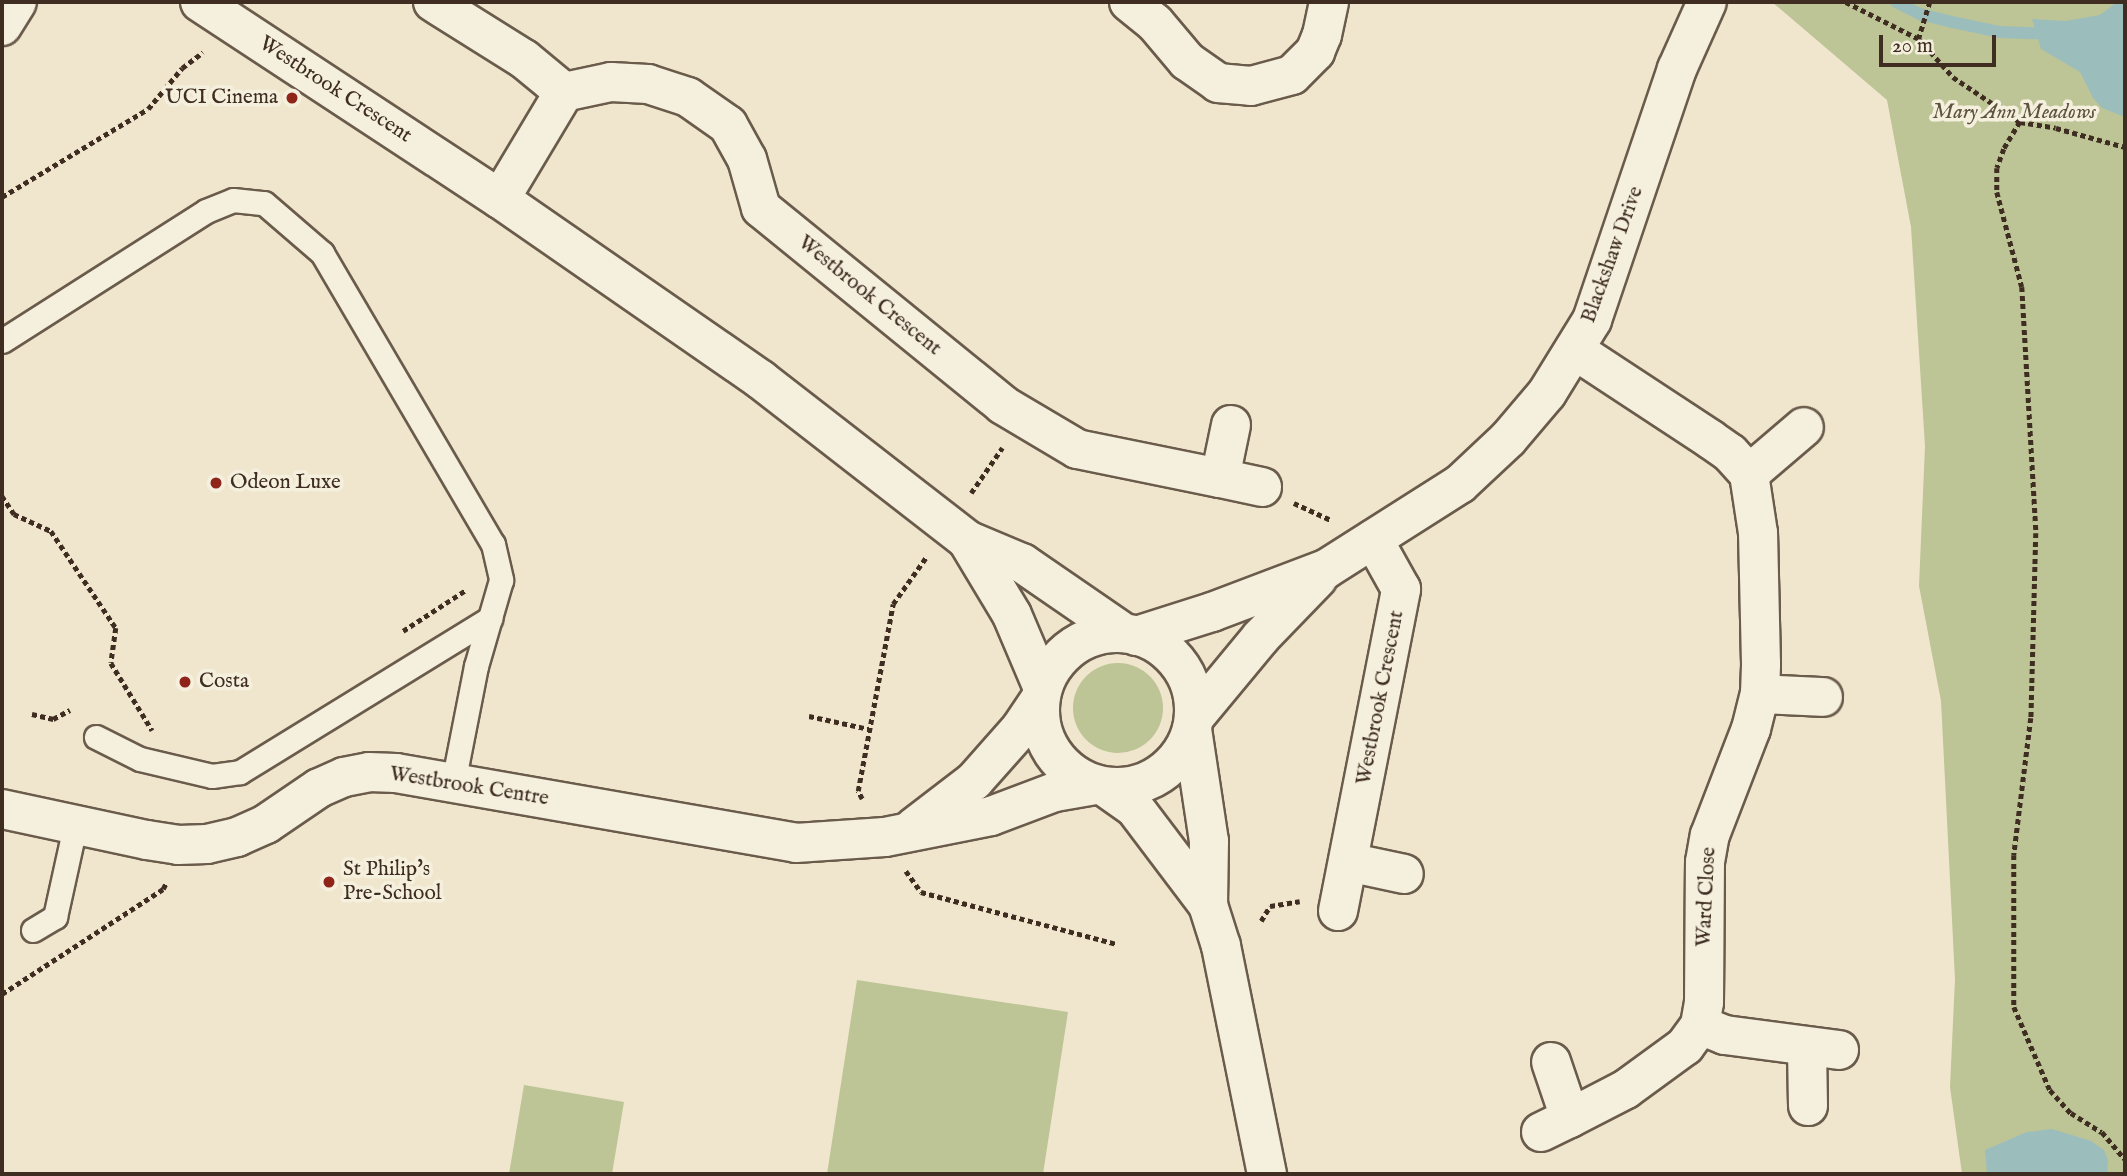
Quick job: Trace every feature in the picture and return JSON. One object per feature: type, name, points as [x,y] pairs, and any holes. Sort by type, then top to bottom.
[{"type":"street","points":[[2,26],[17,2]]},
{"type":"street","points":[[433,2],[524,59],[564,92],[500,200]]},
{"type":"street","points":[[1129,2],[1154,23],[1187,61],[1217,83],[1251,86],[1292,75],[1315,52],[1322,35],[1329,2]]},
{"type":"street","name":"Blackshaw Drive","points":[[1130,634],[1212,612],[1326,569],[1460,484],[1508,439],[1547,393],[1576,351],[1609,279],[1677,69],[1707,2]]},
{"type":"street","name":"Westbrook Crescent","points":[[199,3],[500,200],[761,380],[967,540],[1021,563],[1130,634]]},
{"type":"street","name":"Westbrook Crescent","points":[[564,92],[611,82],[648,84],[688,97],[728,125],[747,159],[761,208],[1003,405],[1077,449],[1262,487]]},
{"type":"street","points":[[1576,351],[1710,439],[1749,474],[1804,427]]},
{"type":"street","points":[[1220,478],[1231,425]]},
{"type":"street","name":"Ward Close","points":[[1700,1025],[1704,1002],[1703,888],[1708,849],[1714,824],[1751,729],[1760,694],[1758,533],[1749,474]]},
{"type":"street","name":"Westbrook Crescent","points":[[1338,911],[1401,589],[1373,539]]},
{"type":"street","name":"Westbrook Crescent","points":[[967,540],[1012,615],[1041,693]]},
{"type":"street","name":"Blackshaw Drive","points":[[1193,724],[1261,637],[1326,569]]},
{"type":"street","points":[[1208,905],[1135,807],[1100,786],[1074,775],[1058,761],[1046,742],[1040,720],[1041,693],[1054,664],[1073,646],[1098,635],[1130,634],[1156,643],[1173,657],[1189,686],[1209,841],[1208,905],[1221,946],[1267,1174]]},
{"type":"street","name":"Westbrook Centre","points":[[910,831],[974,780],[1020,729],[1041,693]]},
{"type":"street","points":[[1760,694],[1823,697]]},
{"type":"street","points":[[1100,786],[1128,787],[1149,780],[1176,759],[1193,724]]},
{"type":"street","name":"Westbrook Centre","points":[[2,809],[178,845],[206,844],[237,837],[266,824],[319,788],[344,777],[369,772],[453,783],[796,843],[885,837],[991,816],[1055,792],[1100,786]]},
{"type":"street","points":[[1348,862],[1405,874]]},
{"type":"street","points":[[1551,1062],[1555,1125],[1626,1089],[1685,1046],[1700,1025],[1725,1035],[1823,1049],[1808,1106]]},
{"type":"lane","points":[[2,341],[206,211],[233,200],[264,203],[322,253],[492,544],[501,580],[476,666],[453,783]]},
{"type":"lane","points":[[96,737],[140,759],[212,776],[240,772],[490,618]]},
{"type":"lane","points":[[33,930],[55,917],[75,826]]},
{"type":"path","points":[[1846,2],[1919,39],[1953,76],[2020,122],[2056,128],[2125,147]]},
{"type":"path","points":[[1919,39],[1930,2]]},
{"type":"path","points":[[2,197],[148,109],[182,68],[204,51]]},
{"type":"path","points":[[2020,122],[2004,149],[1997,168],[1997,192],[2022,287],[2036,533],[2031,718],[2014,855],[2014,1007],[2049,1090],[2071,1113],[2102,1132],[2125,1159]]},
{"type":"path","points":[[966,499],[1023,417]]},
{"type":"path","points":[[1262,487],[1373,539]]},
{"type":"path","points":[[2,496],[14,514],[51,531],[116,628],[111,663],[154,732]]},
{"type":"path","points":[[868,811],[858,791],[893,604],[927,555]]},
{"type":"path","points":[[396,636],[474,584]]},
{"type":"path","points":[[32,714],[53,719],[70,710]]},
{"type":"path","points":[[809,716],[869,729]]},
{"type":"path","points":[[905,870],[921,892],[1116,944]]},
{"type":"path","points":[[2,994],[163,889],[169,879]]},
{"type":"green space","name":"Mary Ann Meadows","points":[[1772,2],[2125,2],[2125,1174],[1962,1174],[1950,1087],[1955,979],[1941,701],[1919,586],[1925,446],[1911,227],[1887,100]]},
{"type":"green space","points":[[1118,663],[1135,666],[1150,676],[1160,691],[1163,708],[1160,725],[1150,740],[1135,750],[1118,753],[1101,750],[1086,740],[1076,725],[1073,708],[1076,691],[1086,676],[1101,666]]},
{"type":"green space","points":[[857,980],[1068,1012],[1043,1174],[827,1174]]},
{"type":"green space","points":[[524,1085],[624,1102],[612,1174],[509,1174]]},
{"type":"water","points":[[2117,2],[2125,2],[2125,117],[2102,108],[2093,98],[2080,72],[2041,49],[2032,19],[2065,21],[2100,15]]},
{"type":"water","points":[[2052,1129],[2091,1141],[2104,1150],[2108,1160],[2107,1174],[1987,1174],[1985,1150],[2027,1132]]},
{"type":"waterway","points":[[1896,2],[1920,14],[1952,22],[1999,32],[2036,33]]},
{"type":"place","name":"UCI Cinema","points":[[292,98]]},
{"type":"place","name":"Odeon Luxe","points":[[216,483]]},
{"type":"place","name":"Costa","points":[[185,682]]},
{"type":"place","name":"St Philip's Pre-School","points":[[329,882]]}]
